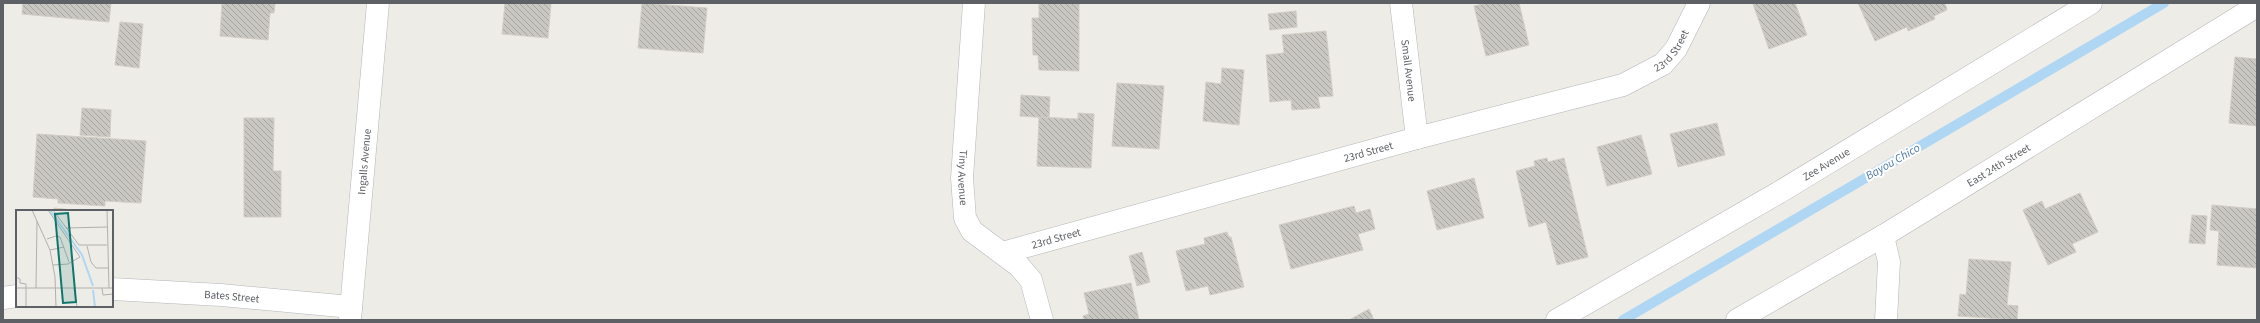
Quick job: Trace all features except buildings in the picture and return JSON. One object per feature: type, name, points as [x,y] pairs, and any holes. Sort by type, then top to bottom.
[{"type":"street","name":"Ingalls Avenue","points":[[351,313],[378,3]]},
{"type":"street","name":"Tiny Avenue","points":[[974,3],[962,178],[965,218],[972,231],[1019,266],[1031,280],[1042,320]]},
{"type":"street","name":"Small Avenue","points":[[1401,3],[1417,138]]},
{"type":"street","name":"23rd Street","points":[[1002,253],[1417,138],[1623,85],[1663,64],[1676,49],[1699,3]]},
{"type":"street","name":"Zee Avenue","points":[[1557,320],[1778,192],[2091,3]]},
{"type":"street","name":"East 24th Street","points":[[1737,320],[1883,236],[2257,6]]},
{"type":"street","points":[[1883,236],[1889,262],[1886,320]]},
{"type":"street","name":"Bates Street","points":[[113,289],[222,295],[351,313]]},
{"type":"street","points":[[3,298],[16,296]]},
{"type":"waterway","name":"Bayou Chico","points":[[1623,320],[2164,3]]}]
